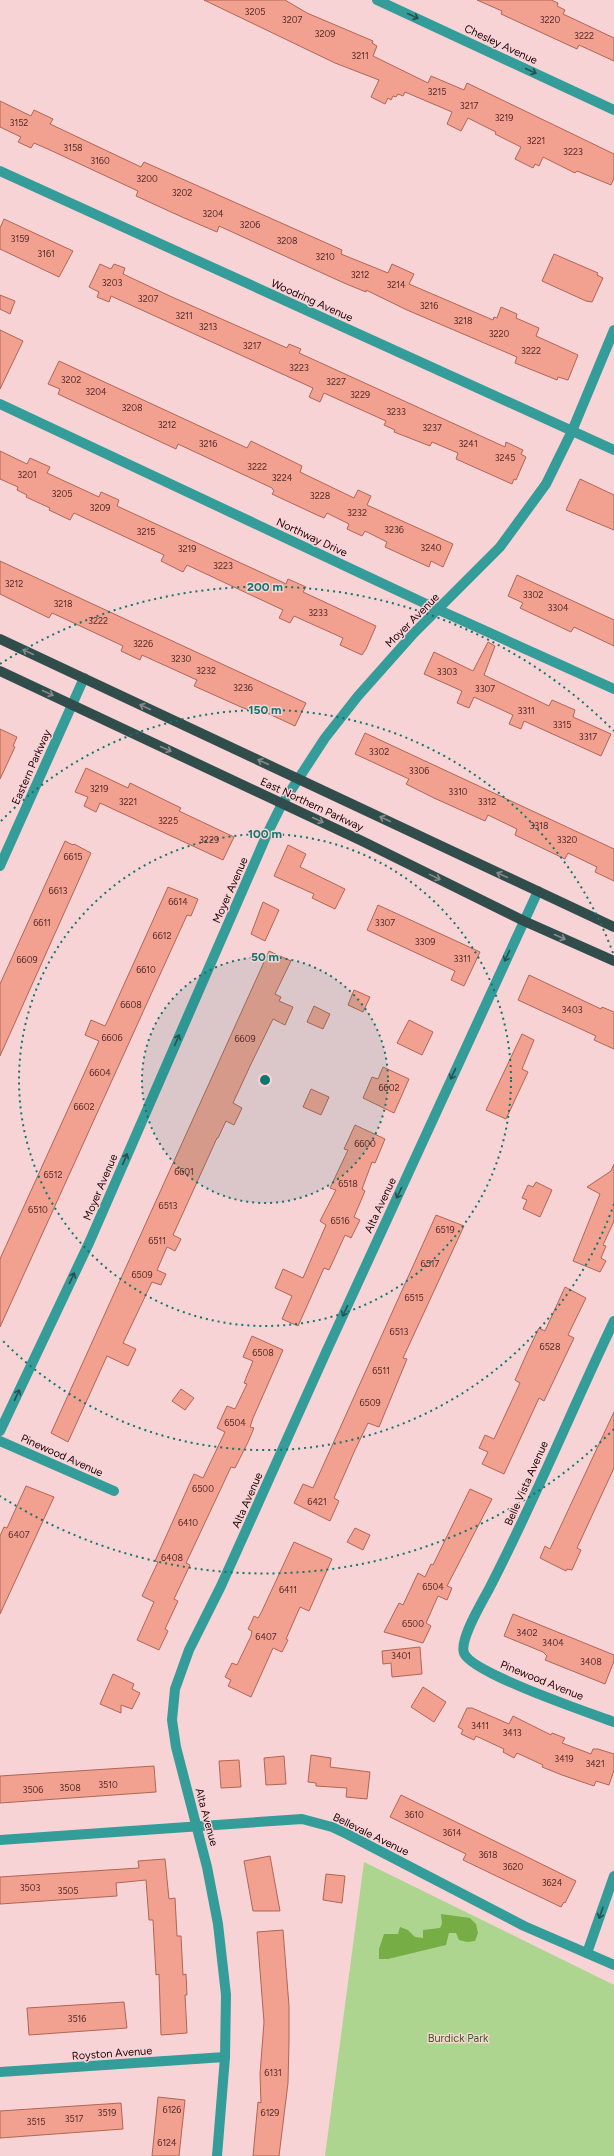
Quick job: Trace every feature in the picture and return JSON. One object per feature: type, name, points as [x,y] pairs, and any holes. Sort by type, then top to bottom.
[{"type":"main road","name":"East Northern Parkway","points":[[0,639],[614,927]]},
{"type":"main road","name":"East Northern Parkway","points":[[0,671],[282,804],[524,921],[614,961]]},
{"type":"street","name":"Chesley Avenue","points":[[377,0],[614,110]]},
{"type":"street","name":"Woodring Avenue","points":[[0,171],[614,450]]},
{"type":"street","name":"Moyer Avenue","points":[[0,1431],[89,1243],[268,832],[282,804],[325,738],[358,696],[404,644],[500,547],[518,524],[546,484],[572,431],[614,330]]},
{"type":"street","name":"Northway Drive","points":[[0,404],[439,610],[614,689]]},
{"type":"street","name":"Eastern Parkway","points":[[0,866],[84,678]]},
{"type":"street","name":"Alta Avenue","points":[[217,2156],[225,2057],[226,1995],[218,1924],[197,1826],[176,1748],[173,1728],[173,1707],[180,1672],[224,1579],[330,1343],[538,891]]},
{"type":"street","name":"Belle Vista Avenue","points":[[464,1655],[464,1642],[472,1623],[504,1560],[614,1321]]},
{"type":"street","name":"Pinewood Avenue","points":[[0,1441],[114,1491]]},
{"type":"street","name":"Pinewood Avenue","points":[[464,1655],[475,1664],[523,1688],[614,1722]]},
{"type":"street","name":"Bellevale Avenue","points":[[0,1840],[302,1819],[332,1827],[524,1926],[614,1965]]},
{"type":"street","points":[[587,1953],[614,1876]]},
{"type":"street","name":"Royston Avenue","points":[[0,2072],[225,2057]]},
{"type":"green space","name":"Burdick Park","points":[[364,1862],[614,1985],[614,2156],[325,2156]]},
{"type":"green space","points":[[441,1914],[470,1918],[476,1924],[478,1933],[475,1941],[467,1942],[459,1940],[456,1933],[449,1933],[446,1945],[388,1959],[379,1959],[379,1949],[384,1934],[398,1934],[400,1927],[408,1930],[415,1937],[423,1938],[423,1930],[440,1928],[442,1924]]},
{"type":"building","points":[[204,0],[285,0],[307,13],[373,41],[372,43],[377,46],[373,56],[428,83],[431,76],[464,90],[467,83],[614,154],[614,178],[611,185],[577,171],[575,173],[543,157],[539,166],[535,164],[533,168],[515,159],[521,147],[495,134],[496,132],[468,118],[461,131],[447,124],[452,112],[405,92],[403,96],[398,94],[396,97],[393,96],[391,100],[388,98],[385,104],[371,97],[379,80],[335,63]]},
{"type":"building","points":[[477,0],[551,0],[558,3],[557,6],[565,10],[563,14],[614,38],[614,61],[579,45],[577,49],[501,14],[502,11]]},
{"type":"building","points":[[0,101],[31,116],[34,110],[53,119],[50,124],[141,167],[144,162],[342,250],[341,254],[388,273],[392,264],[414,274],[409,284],[493,320],[494,317],[497,318],[501,307],[517,314],[516,318],[539,328],[536,336],[578,355],[568,380],[558,377],[557,380],[515,363],[517,357],[407,310],[366,290],[366,292],[344,283],[219,226],[217,232],[182,217],[136,196],[138,191],[34,143],[31,148],[18,142],[21,137],[0,127]]},
{"type":"building","points":[[4,219],[73,251],[59,277],[0,249],[0,228]]},
{"type":"building","points":[[554,254],[598,273],[597,275],[603,278],[592,302],[586,301],[542,281]]},
{"type":"building","points":[[100,264],[111,269],[114,264],[125,268],[123,274],[172,297],[287,348],[289,344],[301,349],[299,353],[505,447],[506,442],[523,450],[521,454],[526,457],[516,480],[514,479],[512,484],[456,459],[458,453],[432,442],[430,446],[394,432],[395,430],[384,425],[386,421],[324,393],[320,402],[309,397],[313,388],[111,296],[109,302],[97,297],[99,292],[89,287]]},
{"type":"building","points":[[0,295],[15,301],[10,314],[0,309]]},
{"type":"building","points":[[0,330],[23,341],[0,389]]},
{"type":"building","points":[[59,361],[247,448],[251,441],[302,466],[300,472],[354,498],[358,490],[371,496],[367,505],[453,544],[443,567],[431,561],[429,567],[385,547],[387,542],[365,531],[362,536],[347,529],[349,524],[327,513],[324,518],[317,515],[272,494],[274,491],[272,488],[178,444],[176,449],[58,394],[60,389],[48,384]]},
{"type":"building","points":[[0,451],[27,464],[30,458],[50,467],[47,473],[99,497],[101,492],[119,500],[117,506],[286,584],[288,579],[306,587],[303,592],[376,626],[366,649],[362,655],[340,645],[343,638],[294,616],[290,623],[279,618],[283,610],[187,565],[183,572],[161,561],[164,555],[74,513],[70,520],[49,510],[50,508],[26,497],[27,495],[17,490],[18,487],[0,479]]},
{"type":"building","points":[[580,479],[614,495],[614,530],[566,510]]},
{"type":"building","points":[[0,561],[306,703],[295,726],[252,706],[249,710],[194,686],[197,680],[142,655],[140,660],[121,651],[123,646],[121,645],[52,613],[49,618],[0,594]]},
{"type":"building","points":[[517,575],[614,620],[614,646],[574,627],[571,632],[520,608],[523,603],[508,596]]},
{"type":"building","points":[[488,642],[495,646],[484,675],[549,706],[552,700],[575,710],[573,717],[611,734],[601,756],[524,721],[521,729],[509,724],[513,715],[474,697],[469,708],[457,703],[462,691],[424,674],[434,652],[473,671]]},
{"type":"building","points":[[0,729],[17,737],[13,746],[15,747],[0,779]]},
{"type":"building","points":[[365,733],[614,849],[614,881],[595,872],[597,867],[568,853],[565,859],[515,835],[517,829],[488,815],[485,821],[434,798],[406,784],[409,779],[355,754]]},
{"type":"building","points":[[86,768],[128,788],[130,783],[181,808],[179,811],[234,837],[223,860],[100,803],[96,812],[84,806],[88,797],[75,792]]},
{"type":"building","points":[[65,841],[91,853],[0,1056],[0,984]]},
{"type":"building","points":[[288,845],[306,854],[300,867],[345,889],[335,909],[312,898],[314,894],[274,876]]},
{"type":"building","points":[[168,887],[198,899],[191,916],[187,915],[0,1327],[0,1259],[99,1041],[85,1035],[91,1020],[105,1026]]},
{"type":"building","points":[[263,902],[279,910],[265,941],[251,934]]},
{"type":"building","points":[[378,905],[480,952],[464,986],[451,980],[455,971],[367,930]]},
{"type":"building","points":[[269,951],[291,961],[275,994],[281,997],[279,1001],[293,1007],[285,1025],[273,1019],[233,1103],[242,1108],[234,1125],[226,1121],[217,1138],[173,1235],[181,1239],[175,1251],[167,1247],[157,1270],[166,1274],[161,1285],[152,1282],[123,1343],[136,1349],[128,1366],[107,1356],[68,1442],[51,1433]]},
{"type":"building","points":[[529,975],[601,1009],[602,1007],[614,1012],[614,1049],[594,1040],[596,1036],[518,1000]]},
{"type":"building","points":[[354,990],[370,997],[363,1012],[348,1005]]},
{"type":"building","points":[[314,1006],[330,1014],[323,1029],[307,1022]]},
{"type":"building","points":[[409,1020],[433,1032],[422,1055],[397,1043]]},
{"type":"building","points":[[522,1034],[534,1040],[522,1069],[528,1072],[506,1119],[486,1110]]},
{"type":"building","points":[[383,1067],[409,1079],[394,1113],[363,1098],[372,1077],[378,1079]]},
{"type":"building","points":[[311,1089],[329,1097],[321,1115],[303,1107]]},
{"type":"building","points":[[355,1125],[385,1139],[375,1163],[372,1162],[362,1189],[365,1191],[354,1217],[360,1220],[351,1238],[345,1235],[329,1270],[324,1268],[298,1326],[282,1319],[292,1296],[275,1288],[283,1269],[303,1278],[326,1225],[320,1221],[336,1190],[330,1188],[348,1150],[344,1149]]},
{"type":"building","points":[[614,1164],[614,1221],[603,1245],[606,1246],[601,1258],[606,1261],[600,1272],[573,1261],[600,1194],[587,1187],[611,1171]]},
{"type":"building","points":[[536,1182],[552,1190],[540,1217],[523,1209],[527,1200],[522,1198],[528,1185],[533,1187]]},
{"type":"building","points":[[436,1215],[464,1226],[403,1358],[407,1359],[379,1427],[368,1423],[355,1450],[334,1498],[339,1501],[330,1521],[294,1503],[303,1484],[313,1488]]},
{"type":"building","points":[[565,1287],[586,1298],[568,1335],[574,1338],[544,1401],[539,1398],[504,1474],[482,1464],[488,1452],[479,1448],[485,1435],[494,1439],[520,1383],[515,1380],[527,1353],[539,1328],[545,1331]]},
{"type":"building","points":[[252,1336],[283,1350],[253,1418],[250,1427],[254,1428],[248,1442],[235,1468],[231,1467],[186,1563],[190,1565],[174,1599],[178,1601],[165,1629],[168,1631],[159,1650],[137,1640],[154,1602],[142,1596],[158,1562],[155,1561],[194,1474],[203,1478],[225,1432],[217,1428],[227,1406],[235,1409],[247,1384],[244,1383],[253,1361],[243,1357]]},
{"type":"building","points":[[181,1389],[194,1398],[185,1410],[172,1401]]},
{"type":"building","points":[[614,1412],[614,1468],[577,1548],[581,1550],[572,1570],[567,1569],[566,1571],[540,1558],[545,1546],[550,1549]]},
{"type":"building","points":[[26,1486],[54,1497],[0,1614],[0,1536],[4,1527],[7,1528]]},
{"type":"building","points":[[470,1489],[492,1499],[447,1586],[452,1588],[447,1600],[438,1596],[426,1623],[431,1626],[423,1643],[384,1632],[399,1603],[403,1605],[418,1573],[425,1577],[431,1564],[433,1565]]},
{"type":"building","points":[[355,1528],[370,1535],[363,1550],[347,1542]]},
{"type":"building","points":[[294,1542],[332,1559],[309,1611],[300,1607],[282,1652],[273,1648],[251,1697],[228,1686],[231,1680],[225,1677],[232,1663],[237,1665],[251,1636],[252,1631],[248,1629],[254,1616],[258,1618],[261,1613]]},
{"type":"building","points":[[513,1614],[614,1655],[614,1661],[605,1684],[545,1660],[547,1656],[543,1652],[504,1636]]},
{"type":"building","points":[[420,1647],[422,1674],[392,1677],[391,1663],[383,1664],[382,1651]]},
{"type":"building","points":[[113,1674],[134,1684],[132,1689],[140,1693],[132,1709],[121,1705],[121,1713],[100,1704]]},
{"type":"building","points":[[423,1687],[446,1702],[434,1722],[411,1707]]},
{"type":"building","points":[[467,1708],[472,1708],[509,1724],[513,1716],[551,1735],[552,1733],[565,1738],[562,1743],[591,1754],[593,1749],[598,1749],[614,1754],[614,1770],[609,1785],[596,1781],[594,1786],[562,1775],[542,1767],[543,1765],[517,1753],[514,1758],[503,1752],[504,1749],[476,1736],[474,1740],[461,1734],[463,1730],[458,1727]]},
{"type":"building","points":[[311,1755],[331,1758],[330,1767],[370,1772],[367,1799],[346,1797],[347,1788],[316,1786],[316,1783],[308,1782]]},
{"type":"building","points":[[284,1756],[286,1784],[266,1785],[264,1758]]},
{"type":"building","points":[[239,1760],[241,1787],[221,1788],[219,1761]]},
{"type":"building","points":[[154,1766],[156,1792],[0,1803],[0,1776]]},
{"type":"building","points":[[401,1795],[576,1881],[565,1903],[564,1902],[561,1907],[463,1860],[466,1854],[390,1817]]},
{"type":"building","points":[[270,1856],[280,1911],[253,1911],[244,1861]]},
{"type":"building","points":[[165,1859],[169,1899],[175,1898],[177,1936],[181,1936],[183,1975],[186,1974],[187,1995],[185,1995],[187,2033],[161,2035],[159,1974],[156,1975],[153,1920],[149,1920],[146,1880],[116,1883],[117,1896],[0,1904],[0,1877],[139,1868],[138,1861]]},
{"type":"building","points":[[326,1874],[345,1876],[342,1903],[323,1900]]},
{"type":"building","points":[[283,1930],[289,2006],[289,2042],[288,2083],[279,2156],[253,2156],[258,2102],[261,2103],[260,2074],[264,2022],[257,1932]]},
{"type":"building","points":[[124,2002],[127,2028],[29,2035],[27,2008]]},
{"type":"building","points":[[158,2097],[185,2100],[179,2156],[152,2156]]},
{"type":"building","points":[[121,2103],[123,2129],[0,2138],[0,2111]]}]
